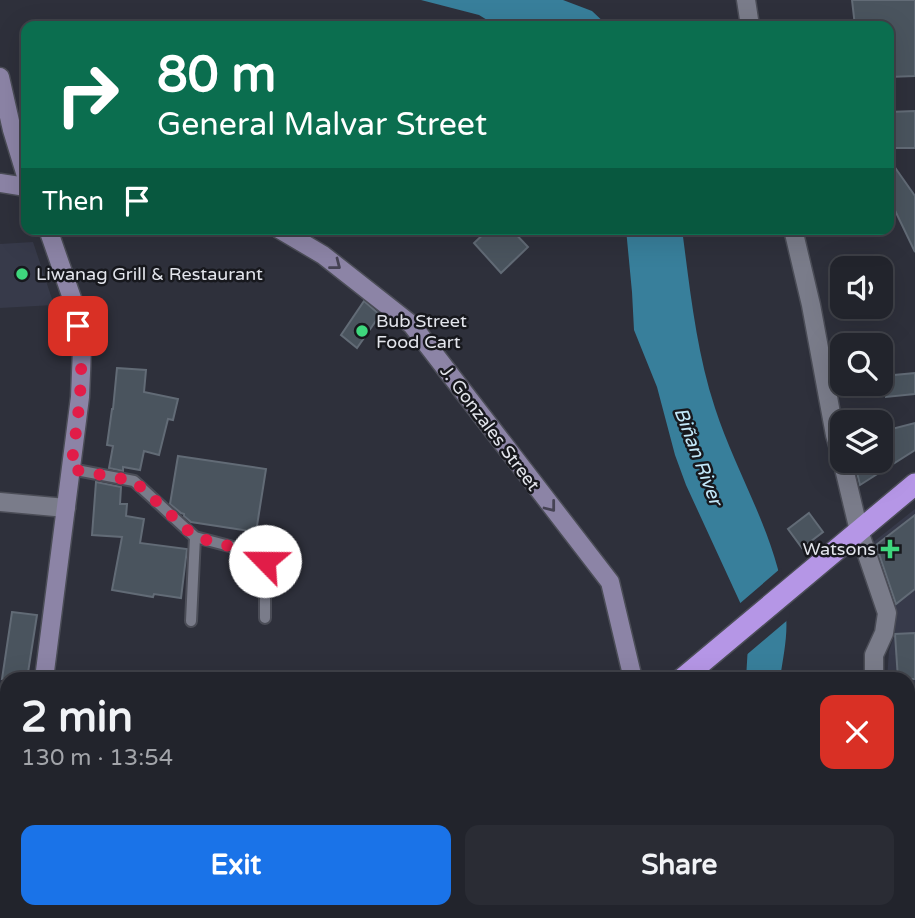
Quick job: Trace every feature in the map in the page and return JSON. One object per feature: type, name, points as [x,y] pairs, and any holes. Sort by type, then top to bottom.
[{"type":"highway","points":[[690,672],[915,484]]},
{"type":"street","points":[[746,0],[749,21]]},
{"type":"street","points":[[0,77],[6,136],[21,166]]},
{"type":"street","points":[[0,183],[21,186]]},
{"type":"street","points":[[45,672],[80,397],[82,349],[74,304],[50,235]]},
{"type":"street","name":"J. Gonzales Street","points":[[289,235],[323,255],[412,325],[610,582],[631,672]]},
{"type":"street","points":[[794,235],[811,305],[830,410]]},
{"type":"street","points":[[845,473],[859,531],[887,613],[884,634],[874,655],[874,672]]},
{"type":"street","points":[[0,502],[66,508]]},
{"type":"lane","points":[[71,469],[134,481],[195,537],[256,553],[265,561],[265,618]]},
{"type":"lane","points":[[191,621],[195,537]]},
{"type":"shaded area","name":"Liwanag Grill & Restaurant","points":[[33,242],[54,305],[0,308],[0,244]]},
{"type":"shaded area","points":[[915,509],[915,672],[888,672],[889,651],[895,634],[866,548]]},
{"type":"water","points":[[421,0],[563,0],[592,11],[603,21],[489,21],[479,15]]},
{"type":"water","name":"Biñan River","points":[[627,235],[683,235],[694,319],[708,386],[724,433],[767,536],[782,588],[786,631],[781,672],[746,672],[748,645],[744,611],[675,455],[657,387],[634,330]]},
{"type":"pier","points":[[781,568],[790,618],[744,657],[743,628],[738,605]]},
{"type":"building","points":[[852,0],[915,0],[915,76],[894,77],[894,21],[854,21]]},
{"type":"building","points":[[915,111],[915,148],[894,148],[894,112]]},
{"type":"building","points":[[894,166],[915,196],[915,252],[894,208]]},
{"type":"building","points":[[483,235],[517,235],[528,247],[501,273],[474,243]]},
{"type":"building","points":[[364,301],[380,315],[357,348],[341,335]]},
{"type":"building","points":[[117,368],[146,370],[144,392],[178,399],[173,420],[168,419],[159,455],[144,451],[140,470],[109,468],[113,446],[107,445]]},
{"type":"building","points":[[915,373],[915,394],[886,397],[893,396],[893,375]]},
{"type":"building","points":[[915,423],[915,450],[893,464],[893,429]]},
{"type":"building","points":[[178,456],[266,469],[256,532],[191,522],[170,504]]},
{"type":"building","points":[[857,473],[879,473],[860,485]]},
{"type":"building","points":[[96,482],[121,487],[120,504],[127,504],[126,516],[144,519],[140,543],[187,549],[181,598],[154,594],[153,597],[112,590],[122,537],[92,535]]},
{"type":"building","points":[[809,513],[823,532],[802,548],[788,529]]},
{"type":"building","points":[[915,515],[915,589],[896,604],[876,545]]},
{"type":"building","points":[[12,612],[37,615],[28,672],[3,672]]},
{"type":"building","points":[[915,633],[915,672],[898,672],[895,634]]},
{"type":"place","name":"Liwanag Grill & Restaurant","points":[[22,274]]},
{"type":"place","name":"Bub Street Food Cart","points":[[362,331]]},
{"type":"place","name":"Watsons","points":[[890,549]]},
{"type":"route","points":[[78,326],[82,349],[80,397],[71,469],[134,481],[195,537],[256,553],[265,561]]}]
